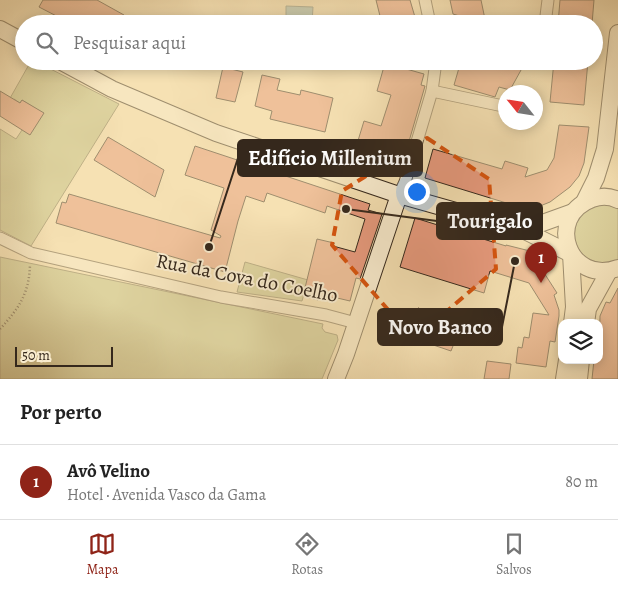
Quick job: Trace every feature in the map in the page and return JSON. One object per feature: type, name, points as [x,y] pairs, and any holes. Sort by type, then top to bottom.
[{"type":"main road","points":[[0,29],[15,37]]},
{"type":"main road","points":[[572,319],[574,307],[571,254],[566,240],[567,225],[596,178],[605,149],[618,33]]},
{"type":"main road","points":[[77,70],[112,89],[216,133],[399,195],[523,230],[571,254],[581,265],[594,271],[614,270]]},
{"type":"main road","name":"Rua da Cova do Coelho","points":[[356,323],[399,195]]},
{"type":"main road","points":[[523,230],[598,197],[618,200]]},
{"type":"main road","points":[[587,319],[588,309],[614,270]]},
{"type":"main road","points":[[336,379],[356,323]]},
{"type":"main road","points":[[564,379],[566,364]]},
{"type":"main road","points":[[579,379],[581,364]]},
{"type":"street","points":[[425,0],[428,15]]},
{"type":"street","points":[[546,15],[548,0]]},
{"type":"street","points":[[399,195],[432,91],[435,70]]},
{"type":"street","points":[[432,91],[498,105]]},
{"type":"street","name":"Rua da Cova do Coelho","points":[[0,238],[31,253],[221,296],[326,315],[356,323]]},
{"type":"path","points":[[0,329],[11,318],[23,300],[28,288],[31,253]]},
{"type":"highlighted area","points":[[427,138],[489,179],[496,269],[447,311],[390,312],[332,245],[342,191]]},
{"type":"shaded area","points":[[26,70],[53,70],[119,104],[31,246],[0,230],[0,129],[16,139],[22,130],[43,113],[22,100],[20,103],[14,99],[13,102],[9,100]]},
{"type":"shaded area","points":[[601,204],[618,207],[618,261],[609,263],[592,261],[580,251],[576,243],[576,223],[579,218],[584,212]]},
{"type":"shaded area","points":[[0,257],[323,324],[322,328],[325,332],[337,335],[338,340],[322,379],[0,379]]},
{"type":"shaded area","points":[[245,262],[308,280],[302,301],[237,292]]},
{"type":"water","points":[[286,6],[313,7],[312,15],[286,15]]},
{"type":"building","points":[[43,0],[97,0],[124,15],[55,15],[39,7]]},
{"type":"building","points":[[376,0],[410,0],[414,15],[380,15]]},
{"type":"building","points":[[450,0],[481,0],[484,15],[453,14]]},
{"type":"building","points":[[560,0],[594,0],[593,15],[559,15]]},
{"type":"building","points":[[222,70],[243,72],[235,102],[216,98]]},
{"type":"building","points":[[383,70],[410,70],[424,74],[421,85],[425,86],[403,162],[395,160],[393,168],[353,157],[364,121],[381,126],[391,95],[377,91]]},
{"type":"building","points":[[458,70],[521,70],[513,85],[498,85],[495,97],[454,85]]},
{"type":"building","points":[[553,70],[587,70],[584,105],[550,102]]},
{"type":"building","points":[[262,75],[280,79],[277,90],[300,95],[301,90],[333,98],[325,132],[270,119],[272,111],[255,106]]},
{"type":"building","points":[[0,91],[20,103],[22,100],[44,113],[30,135],[0,116]]},
{"type":"building","points":[[559,125],[589,127],[584,163],[579,176],[570,187],[550,202],[535,208],[526,209],[425,178],[433,149],[502,169],[505,161],[528,168],[525,177],[547,170],[554,158]]},
{"type":"building","points":[[108,137],[164,170],[155,197],[94,160]]},
{"type":"building","points":[[195,146],[370,204],[368,210],[382,214],[360,279],[356,278],[350,301],[333,297],[332,300],[319,297],[318,300],[303,296],[317,239],[334,243],[333,246],[355,252],[365,219],[327,206],[325,213],[267,193],[264,202],[246,196],[225,272],[56,223],[62,202],[66,203],[69,194],[220,238],[221,236],[211,230],[224,188],[185,175]]},
{"type":"building","points":[[415,218],[506,246],[530,251],[557,293],[554,295],[559,316],[555,342],[550,341],[546,367],[516,363],[518,347],[522,348],[524,337],[529,338],[533,313],[549,315],[529,283],[490,271],[484,293],[400,267]]},
{"type":"building","points":[[618,288],[618,379],[592,379],[594,364],[603,364],[603,319],[600,319],[600,316],[606,302],[610,303]]},
{"type":"building","points":[[418,308],[470,325],[463,344],[455,341],[451,351],[392,331],[399,309],[415,314]]},
{"type":"building","points":[[487,361],[511,364],[509,379],[484,379]]},
{"type":"place","name":"Tourigalo","points":[[346,209]]},
{"type":"place","name":"Edifício Millenium","points":[[209,247]]},
{"type":"place","name":"Novo Banco","points":[[515,261]]},
{"type":"place","name":"Avô Velino","points":[[541,283]]}]
